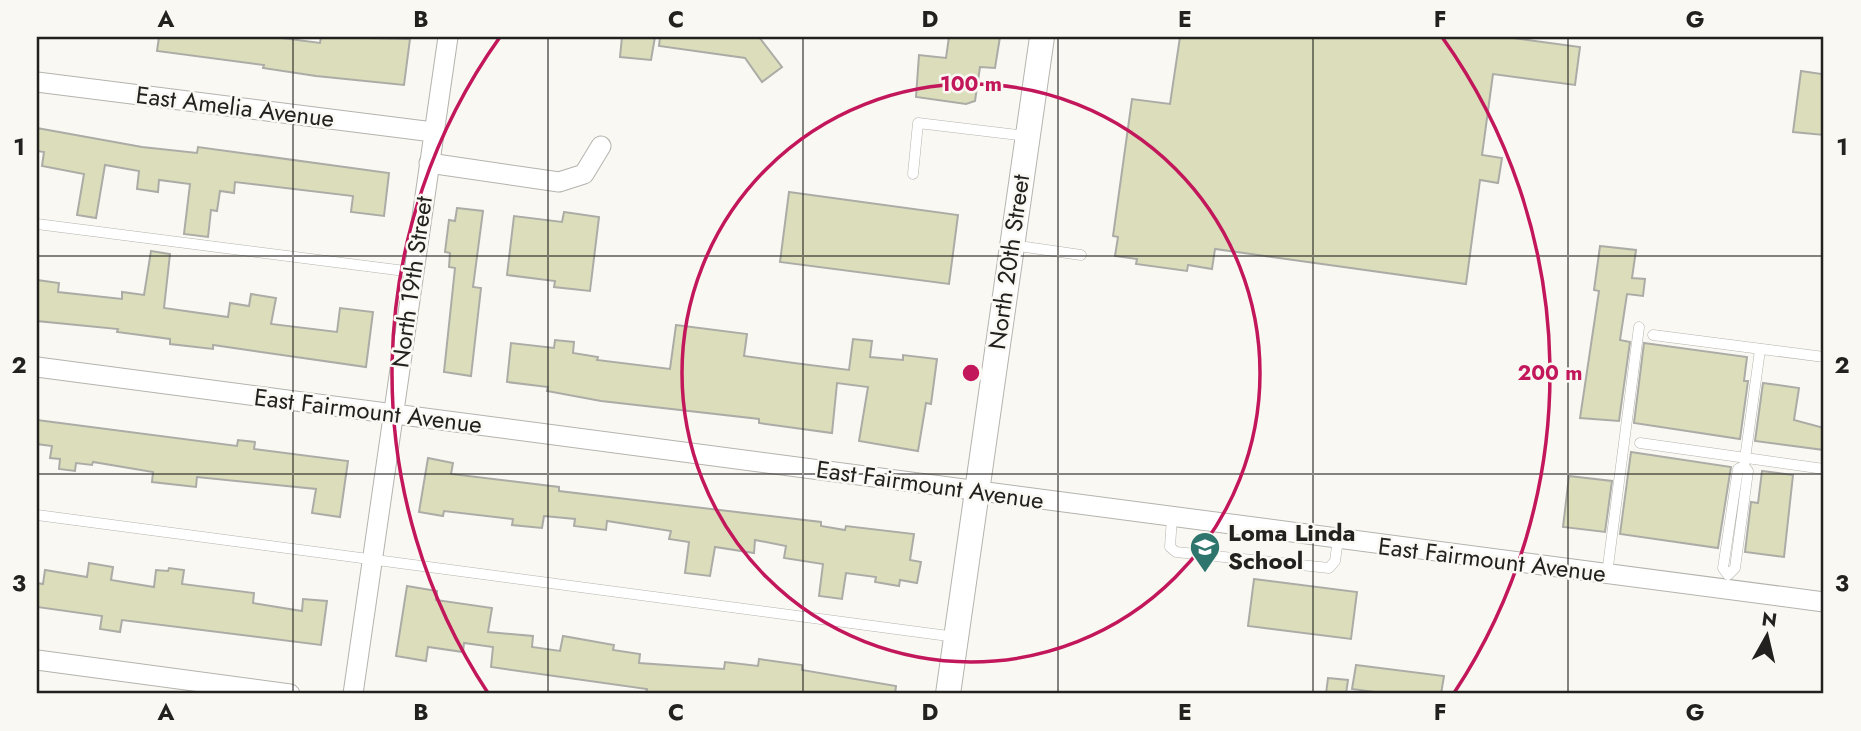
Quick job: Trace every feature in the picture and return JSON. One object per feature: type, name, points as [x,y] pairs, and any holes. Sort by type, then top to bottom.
[{"type":"street","name":"North 19th Street","points":[[353,694],[448,37]]},
{"type":"street","name":"North 20th Street","points":[[948,694],[1042,37]]},
{"type":"street","name":"East Amelia Avenue","points":[[37,82],[433,132]]},
{"type":"street","points":[[429,163],[559,182],[584,174],[601,146]]},
{"type":"street","name":"East Fairmount Avenue","points":[[37,367],[1607,574],[1727,582],[1824,602]]},
{"type":"street","points":[[37,660],[290,694]]},
{"type":"lane","points":[[913,174],[919,123],[1027,136]]},
{"type":"lane","points":[[37,224],[413,272]]},
{"type":"lane","points":[[1012,244],[1081,255]]},
{"type":"lane","points":[[1607,574],[1639,327]]},
{"type":"lane","points":[[1653,335],[1824,358]]},
{"type":"lane","points":[[1727,582],[1723,568],[1738,469],[1744,461],[1760,350]]},
{"type":"lane","points":[[1640,443],[1744,461],[1824,469]]},
{"type":"lane","points":[[37,515],[956,637]]},
{"type":"lane","points":[[1172,517],[1170,547],[1176,551],[1329,568],[1335,561],[1338,539]]},
{"type":"building","points":[[159,37],[274,37],[320,43],[321,37],[410,39],[404,85],[316,76],[263,68],[264,65],[157,51]]},
{"type":"building","points":[[622,37],[655,37],[651,60],[620,57]]},
{"type":"building","points":[[660,37],[759,37],[782,67],[762,82],[745,58],[659,46]]},
{"type":"building","points":[[949,37],[1000,37],[995,68],[980,67],[975,101],[966,104],[916,97],[919,55],[946,58]]},
{"type":"building","points":[[1180,37],[1506,37],[1580,47],[1575,85],[1493,74],[1482,155],[1502,158],[1498,183],[1480,180],[1466,284],[1215,249],[1212,269],[1188,265],[1187,271],[1136,264],[1137,259],[1115,256],[1118,237],[1113,236],[1132,99],[1170,104]]},
{"type":"building","points":[[1801,71],[1822,74],[1824,135],[1793,132]]},
{"type":"building","points":[[37,128],[142,147],[197,153],[198,147],[389,173],[384,216],[351,212],[353,196],[235,182],[234,193],[220,191],[217,211],[211,210],[208,237],[184,234],[190,184],[159,180],[158,192],[137,189],[139,171],[105,165],[96,218],[77,215],[84,174],[42,166],[44,152],[37,151]]},
{"type":"building","points":[[789,192],[958,215],[949,284],[780,262]]},
{"type":"building","points":[[457,208],[483,211],[473,287],[481,288],[471,376],[444,372],[455,268],[449,267],[450,253],[445,252],[449,220],[455,221]]},
{"type":"building","points":[[564,212],[599,217],[590,291],[554,287],[555,281],[507,275],[514,216],[562,222]]},
{"type":"building","points":[[1600,246],[1636,250],[1632,278],[1645,279],[1643,296],[1627,294],[1620,340],[1630,342],[1619,421],[1580,418],[1599,291],[1594,290]]},
{"type":"building","points":[[151,251],[170,254],[164,308],[228,317],[230,303],[249,306],[251,294],[276,298],[271,324],[337,332],[340,308],[373,312],[366,367],[213,345],[213,349],[170,344],[170,339],[117,332],[118,329],[37,321],[37,280],[59,283],[58,292],[122,299],[122,292],[144,295]]},
{"type":"building","points":[[676,325],[747,334],[744,356],[794,363],[849,370],[853,339],[872,341],[870,357],[903,360],[903,355],[937,359],[931,404],[926,403],[918,451],[859,441],[868,387],[837,383],[832,433],[759,423],[759,419],[601,401],[547,391],[548,387],[507,382],[511,343],[554,348],[555,340],[574,342],[573,353],[598,357],[597,360],[670,369]]},
{"type":"building","points":[[1644,343],[1747,357],[1744,381],[1748,381],[1740,439],[1634,423]]},
{"type":"building","points":[[1763,383],[1799,388],[1794,420],[1824,428],[1824,450],[1755,441]]},
{"type":"building","points":[[37,420],[237,446],[238,440],[255,442],[254,449],[348,461],[340,517],[312,513],[316,489],[197,477],[196,487],[152,482],[153,472],[93,462],[92,465],[76,463],[75,471],[59,469],[60,459],[50,458],[52,446],[37,444]]},
{"type":"building","points":[[1631,452],[1731,467],[1718,548],[1620,534]]},
{"type":"building","points":[[428,458],[453,463],[451,474],[559,487],[559,491],[821,522],[821,526],[845,530],[846,526],[914,534],[910,560],[921,562],[917,583],[900,580],[899,586],[875,582],[876,577],[846,573],[842,599],[819,596],[823,564],[784,558],[786,546],[755,540],[754,553],[715,547],[710,576],[685,573],[689,542],[669,539],[671,531],[607,521],[606,530],[574,526],[575,519],[544,516],[542,528],[512,525],[513,519],[444,511],[443,516],[419,512]]},
{"type":"building","points":[[1762,471],[1793,475],[1784,557],[1745,552],[1751,502],[1758,503]]},
{"type":"building","points":[[1569,476],[1612,481],[1605,532],[1563,527]]},
{"type":"building","points":[[89,563],[113,567],[111,580],[154,587],[156,570],[184,570],[182,584],[254,593],[253,603],[302,611],[303,599],[327,601],[321,645],[122,620],[120,632],[100,629],[102,616],[37,607],[37,583],[43,584],[45,570],[87,577]]},
{"type":"building","points":[[1254,579],[1357,592],[1351,639],[1248,626]]},
{"type":"building","points":[[407,586],[437,591],[436,600],[492,608],[488,632],[533,636],[532,647],[560,651],[563,636],[614,645],[613,650],[640,654],[639,663],[724,669],[725,662],[758,666],[759,659],[802,665],[802,670],[896,686],[895,694],[646,694],[647,689],[491,667],[493,647],[464,643],[463,652],[428,647],[426,661],[396,656]]},
{"type":"building","points":[[1356,665],[1444,676],[1441,694],[1390,694],[1352,689]]},
{"type":"building","points":[[1328,678],[1348,680],[1346,694],[1326,694]]},
{"type":"place","name":"Loma Linda School","points":[[1205,574]]}]
